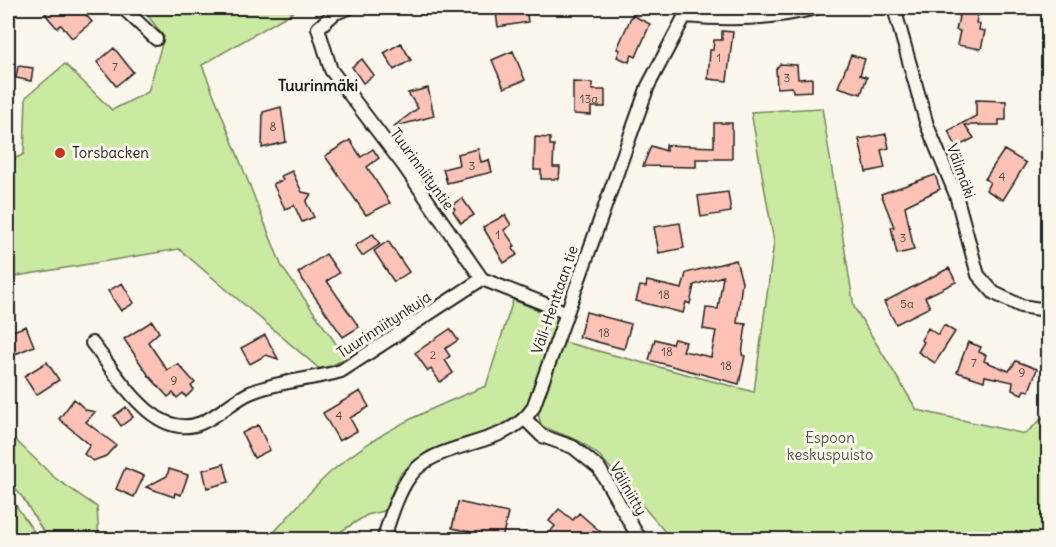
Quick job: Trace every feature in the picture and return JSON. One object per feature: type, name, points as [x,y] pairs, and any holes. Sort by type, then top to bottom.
[{"type":"street","points":[[123,8],[156,39]]},
{"type":"street","name":"Tuurinniityntie","points":[[349,8],[335,13],[318,28],[331,70],[404,166],[482,279]]},
{"type":"street","points":[[687,12],[706,18],[788,15],[816,8]]},
{"type":"street","name":"Välimäki","points":[[894,8],[927,125],[956,195],[978,275],[994,292],[1021,306],[1040,309]]},
{"type":"street","name":"Väli-Henttaan tie","points":[[525,419],[538,396],[565,312],[648,86],[687,12]]},
{"type":"street","points":[[482,279],[565,312]]},
{"type":"street","name":"Tuurinniitynkuja","points":[[92,343],[151,416],[170,425],[189,426],[215,416],[246,394],[264,387],[322,378],[341,371],[482,279]]},
{"type":"street","points":[[383,540],[411,475],[430,459],[505,432],[525,419]]},
{"type":"street","name":"Väliniitty","points":[[525,419],[542,436],[573,447],[594,463],[607,480],[642,540]]},
{"type":"green space","points":[[142,8],[300,8],[202,65],[282,267],[346,358],[322,371],[179,249],[17,276],[8,286],[8,162],[24,154],[26,97],[65,64],[112,110],[148,92],[164,37]]},
{"type":"green space","name":"Espoon keskuspuisto","points":[[822,108],[854,307],[917,410],[1025,434],[1048,413],[1048,539],[671,539],[600,456],[579,441],[541,426],[538,413],[564,342],[754,392],[774,242],[751,112]]},
{"type":"green space","points":[[513,300],[555,317],[557,325],[531,398],[518,418],[490,433],[428,451],[400,474],[384,511],[367,515],[329,539],[270,540],[276,530],[325,477],[350,456],[406,422],[486,386]]},
{"type":"green space","points":[[8,433],[55,478],[97,507],[99,539],[47,538],[23,498],[8,480]]},
{"type":"green space","points":[[8,494],[39,539],[8,539]]},
{"type":"building","points":[[53,8],[80,8],[92,22],[72,38],[61,25],[57,28],[45,14]]},
{"type":"building","points":[[526,8],[528,22],[498,27],[496,13]]},
{"type":"building","points":[[961,8],[979,10],[976,23],[980,24],[979,30],[985,31],[981,49],[957,45],[960,31],[956,30]]},
{"type":"building","points":[[632,15],[650,24],[636,57],[632,55],[629,62],[617,57],[620,50],[617,49]]},
{"type":"building","points":[[722,31],[733,32],[727,81],[708,79],[710,50],[713,50],[714,40],[722,40]]},
{"type":"building","points":[[401,43],[411,60],[394,70],[384,53]]},
{"type":"building","points":[[114,48],[133,72],[116,86],[97,62]]},
{"type":"building","points":[[513,51],[525,80],[504,88],[492,60]]},
{"type":"building","points":[[851,55],[865,59],[860,75],[867,77],[861,94],[838,87]]},
{"type":"building","points":[[362,59],[374,75],[363,83],[352,67]]},
{"type":"building","points":[[780,64],[797,65],[798,79],[812,78],[812,91],[793,92],[792,87],[777,88],[776,69]]},
{"type":"building","points":[[18,66],[33,68],[31,81],[16,78]]},
{"type":"building","points":[[573,82],[592,83],[592,90],[605,90],[605,107],[591,107],[591,115],[573,114]]},
{"type":"building","points":[[428,88],[434,116],[393,127],[418,108],[408,93]]},
{"type":"building","points":[[976,100],[1006,101],[1006,120],[999,120],[999,125],[965,125],[974,138],[957,147],[948,131],[976,116]]},
{"type":"building","points":[[281,107],[286,142],[262,148],[263,112]]},
{"type":"building","points":[[714,123],[732,123],[732,159],[696,159],[696,167],[643,166],[651,146],[666,151],[666,145],[714,147]]},
{"type":"building","points":[[886,134],[889,148],[881,150],[885,168],[866,172],[859,139]]},
{"type":"building","points":[[535,137],[550,138],[550,145],[554,145],[553,167],[560,167],[559,179],[541,179],[541,170],[534,170]]},
{"type":"building","points":[[350,140],[361,157],[373,149],[379,158],[367,167],[390,203],[366,215],[325,156]]},
{"type":"building","points":[[478,149],[481,162],[489,160],[492,172],[447,183],[443,169],[459,165],[457,154]]},
{"type":"building","points":[[1004,150],[1026,163],[1003,200],[986,190],[990,182],[985,179]]},
{"type":"building","points":[[292,171],[302,192],[311,194],[306,202],[314,217],[302,222],[294,205],[285,209],[273,184],[283,180],[281,176]]},
{"type":"building","points":[[935,175],[940,189],[905,206],[914,250],[897,254],[891,227],[894,227],[881,194]]},
{"type":"building","points":[[728,192],[731,212],[701,217],[698,196]]},
{"type":"building","points":[[462,198],[474,215],[461,223],[452,205]]},
{"type":"building","points":[[505,215],[511,225],[504,230],[515,246],[512,247],[517,255],[504,263],[483,227]]},
{"type":"building","points":[[680,223],[684,248],[659,253],[654,227]]},
{"type":"building","points":[[373,234],[380,244],[362,256],[355,246]]},
{"type":"building","points":[[388,241],[409,272],[394,282],[374,251]]},
{"type":"building","points":[[326,254],[339,273],[327,281],[359,327],[343,337],[298,273]]},
{"type":"building","points":[[736,260],[742,282],[737,323],[746,324],[742,355],[745,356],[739,384],[649,360],[655,339],[672,344],[674,339],[686,342],[683,351],[711,357],[716,331],[703,329],[706,308],[718,309],[723,276],[694,285],[690,304],[686,302],[683,313],[636,301],[640,286],[646,287],[647,281],[682,289],[686,273]]},
{"type":"building","points":[[949,268],[956,282],[925,297],[930,307],[896,324],[884,302]]},
{"type":"building","points":[[122,283],[134,303],[121,311],[108,291]]},
{"type":"building","points":[[586,312],[631,324],[624,349],[579,337]]},
{"type":"building","points":[[152,321],[159,332],[148,342],[167,370],[178,364],[195,383],[191,386],[194,389],[186,397],[183,393],[177,398],[173,393],[168,397],[149,376],[124,339]]},
{"type":"building","points":[[944,325],[955,332],[935,363],[918,352],[924,342],[921,340],[928,328],[938,335]]},
{"type":"building","points":[[26,326],[34,346],[8,357],[8,333]]},
{"type":"building","points":[[450,329],[458,340],[445,349],[450,356],[445,360],[453,373],[440,382],[431,369],[428,371],[415,353]]},
{"type":"building","points":[[265,335],[278,359],[266,355],[250,364],[241,348]]},
{"type":"building","points":[[968,342],[981,347],[979,352],[986,355],[984,361],[1009,371],[1016,361],[1037,369],[1029,391],[1024,390],[1022,394],[1012,390],[1013,382],[985,376],[984,381],[957,372]]},
{"type":"building","points":[[47,362],[59,380],[36,395],[24,376]]},
{"type":"building","points":[[360,391],[369,407],[350,418],[357,431],[339,441],[323,413]]},
{"type":"building","points":[[74,399],[86,410],[95,412],[86,422],[116,445],[106,456],[93,461],[84,454],[90,445],[59,419]]},
{"type":"building","points":[[126,407],[133,417],[121,426],[114,416]]},
{"type":"building","points":[[258,425],[270,450],[254,458],[242,433]]},
{"type":"building","points":[[224,464],[229,482],[207,488],[203,470]]},
{"type":"building","points":[[125,468],[144,476],[134,497],[116,489]]},
{"type":"building","points":[[169,469],[188,475],[181,495],[175,493],[174,497],[146,487],[167,476]]},
{"type":"building","points":[[458,502],[508,513],[502,539],[452,528]]},
{"type":"building","points":[[559,509],[573,520],[579,513],[610,540],[543,540],[555,526],[549,521]]},
{"type":"place","name":"Torsbacken","points":[[60,153]]},
{"type":"district","name":"Tuurinmäki","points":[[318,85]]}]
